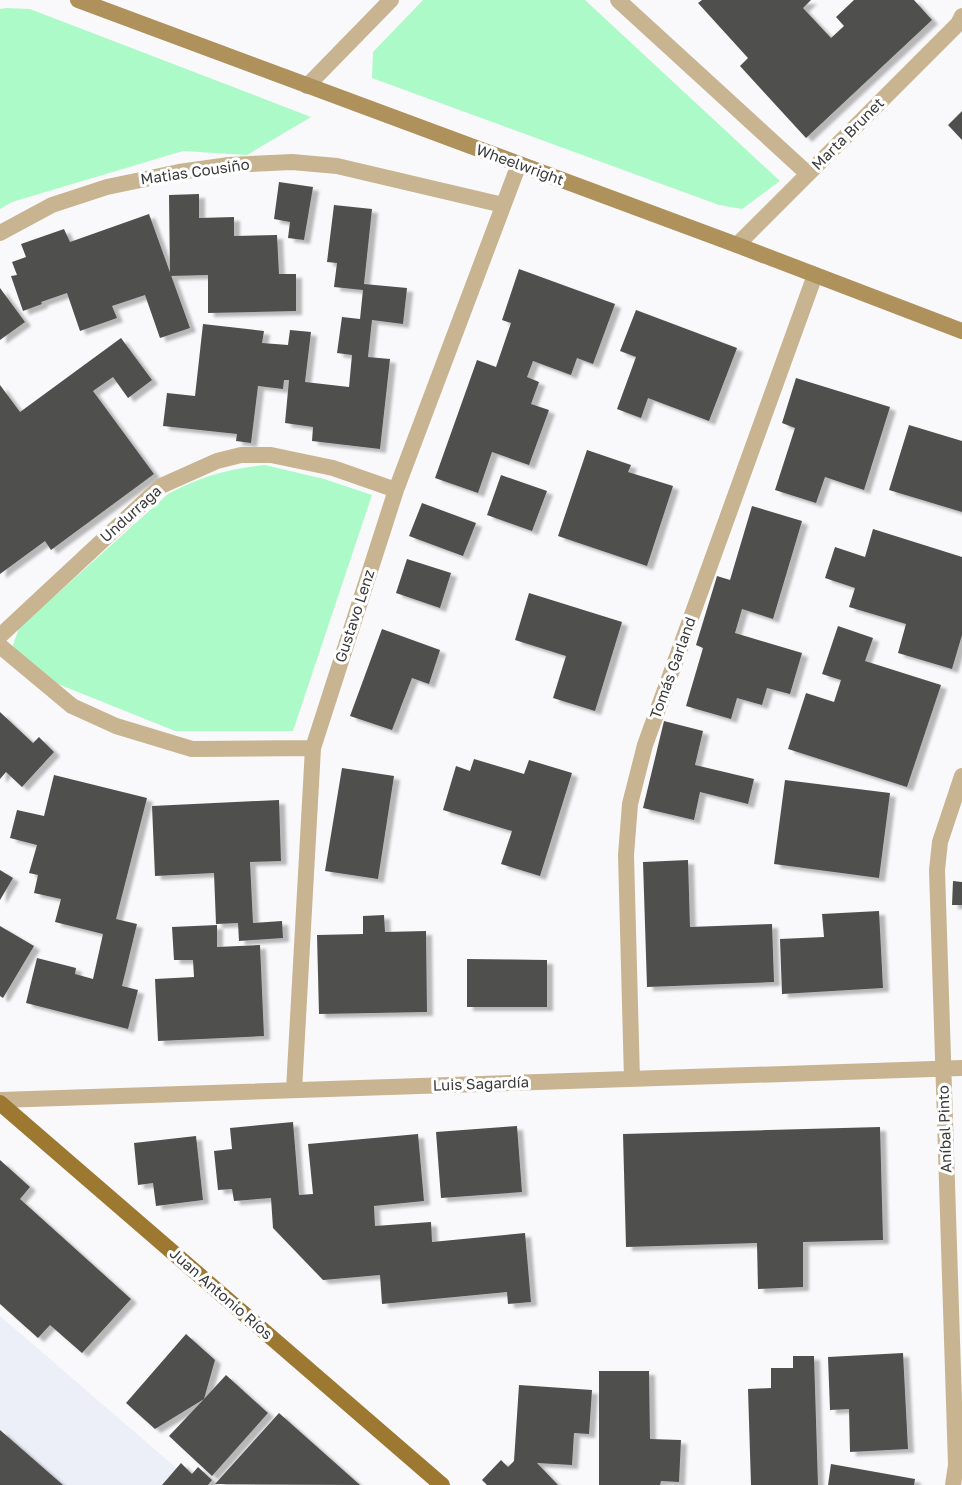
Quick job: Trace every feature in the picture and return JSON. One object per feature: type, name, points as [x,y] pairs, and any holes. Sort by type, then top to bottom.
[{"type":"main road","name":"Wheelwright","points":[[78,0],[962,331]]},
{"type":"main road","name":"Juan Antonio Ríos","points":[[0,1101],[441,1485]]},
{"type":"street","points":[[307,86],[391,0]]},
{"type":"street","points":[[618,0],[808,174]]},
{"type":"street","name":"Marta Brunet","points":[[737,245],[960,20]]},
{"type":"street","name":"Matias Cousiño","points":[[0,233],[52,206],[107,187],[229,165],[292,162],[337,165],[503,205]]},
{"type":"street","name":"Gustavo Lenz","points":[[294,1090],[313,748],[396,490],[519,164]]},
{"type":"street","name":"Tomás Garland","points":[[632,1079],[626,855],[630,804],[636,774],[815,275]]},
{"type":"street","name":"Undurraga","points":[[0,636],[161,486],[217,461],[242,455],[271,455],[333,468],[396,490]]},
{"type":"street","points":[[0,646],[72,706],[116,726],[192,749],[313,748]]},
{"type":"street","name":"Aníbal Pinto","points":[[952,1485],[959,1468],[937,870],[940,842],[962,776]]},
{"type":"street","name":"Luis Sagardía","points":[[0,1101],[962,1068]]},
{"type":"shaded area","points":[[0,1316],[196,1485],[0,1485]]},
{"type":"green space","points":[[423,0],[585,0],[780,181],[742,209],[719,205],[372,78],[373,52]]},
{"type":"green space","points":[[0,9],[30,9],[311,117],[247,155],[183,151],[12,202],[0,209]]},
{"type":"green space","points":[[265,465],[324,479],[372,495],[293,731],[175,731],[53,682],[16,653],[13,645],[19,628],[168,494],[215,474]]},
{"type":"building","points":[[702,0],[811,0],[803,8],[831,38],[844,26],[836,17],[854,0],[914,0],[932,20],[806,138],[740,66],[748,58],[698,3]]},
{"type":"building","points":[[962,111],[962,140],[948,125]]},
{"type":"building","points":[[279,182],[313,187],[304,240],[288,238],[290,222],[274,219]]},
{"type":"building","points":[[199,194],[199,218],[234,217],[234,236],[277,235],[279,274],[296,274],[296,311],[208,313],[208,275],[170,276],[169,195]]},
{"type":"building","points":[[334,205],[372,209],[364,284],[407,288],[403,324],[372,320],[368,357],[390,359],[380,449],[312,441],[313,427],[285,423],[289,380],[284,380],[283,389],[258,386],[251,443],[236,441],[237,434],[163,426],[167,393],[195,396],[203,324],[264,331],[262,343],[288,345],[290,330],[311,332],[305,382],[349,387],[352,355],[337,353],[342,317],[360,319],[363,290],[334,287],[337,263],[327,262]]},
{"type":"building","points":[[149,214],[190,328],[160,338],[145,295],[112,306],[117,318],[80,331],[67,293],[23,311],[11,276],[17,275],[12,262],[26,257],[21,244],[64,229],[70,242]]},
{"type":"building","points":[[519,269],[615,304],[593,364],[577,358],[571,375],[533,361],[527,377],[539,382],[531,404],[549,410],[529,465],[492,452],[478,493],[435,478],[477,360],[496,367],[511,323],[502,320]]},
{"type":"building","points":[[0,288],[25,322],[0,340]]},
{"type":"building","points":[[636,310],[737,348],[709,421],[648,398],[641,418],[617,409],[636,357],[620,351]]},
{"type":"building","points":[[121,338],[152,380],[128,398],[113,377],[93,391],[154,474],[51,550],[45,541],[0,574],[0,385],[20,412]]},
{"type":"building","points":[[796,378],[890,407],[864,490],[825,477],[816,503],[775,490],[795,428],[782,423]]},
{"type":"building","points":[[909,425],[962,441],[962,512],[889,490]]},
{"type":"building","points":[[587,450],[631,465],[628,472],[673,486],[647,566],[558,536]]},
{"type":"building","points":[[501,475],[547,491],[532,531],[487,515]]},
{"type":"building","points":[[422,503],[476,523],[463,556],[409,536]]},
{"type":"building","points":[[752,506],[802,521],[773,619],[742,609],[735,633],[802,653],[790,694],[767,688],[762,705],[737,698],[731,719],[686,706],[703,648],[696,645],[717,576],[730,580]]},
{"type":"building","points":[[873,529],[962,557],[962,635],[952,669],[898,653],[906,624],[849,607],[855,588],[825,578],[835,547],[865,557]]},
{"type":"building","points":[[407,559],[451,573],[440,608],[396,593]]},
{"type":"building","points":[[529,593],[622,622],[595,711],[553,698],[566,656],[515,640]]},
{"type":"building","points":[[838,626],[873,638],[865,661],[941,685],[907,787],[788,749],[806,693],[834,702],[841,680],[822,674]]},
{"type":"building","points":[[382,629],[440,650],[429,684],[412,678],[392,730],[350,716]]},
{"type":"building","points":[[0,712],[33,743],[39,737],[54,752],[22,787],[6,772],[0,779]]},
{"type":"building","points":[[664,721],[703,731],[695,765],[754,779],[748,804],[700,792],[694,820],[643,808]]},
{"type":"building","points":[[474,759],[524,774],[529,760],[572,773],[540,876],[501,864],[512,831],[443,810],[456,766],[470,771]]},
{"type":"building","points":[[342,768],[394,776],[378,879],[325,871]]},
{"type":"building","points":[[54,775],[147,798],[116,919],[137,924],[122,986],[138,990],[128,1029],[26,1003],[37,958],[76,968],[75,974],[93,979],[103,934],[55,922],[61,899],[34,893],[38,875],[29,873],[37,845],[10,838],[17,810],[44,816]]},
{"type":"building","points":[[785,780],[890,793],[879,878],[774,864]]},
{"type":"building","points":[[279,800],[281,861],[250,862],[253,923],[282,921],[283,938],[239,941],[238,923],[216,924],[214,873],[155,876],[152,806]]},
{"type":"building","points":[[688,860],[690,927],[772,924],[774,982],[647,987],[643,862]]},
{"type":"building","points":[[0,870],[13,878],[0,900]]},
{"type":"building","points":[[953,881],[962,882],[962,905],[952,905]]},
{"type":"building","points":[[879,911],[883,988],[782,994],[780,939],[824,937],[822,914]]},
{"type":"building","points":[[384,915],[385,932],[426,931],[427,1012],[319,1014],[317,935],[363,934],[363,916]]},
{"type":"building","points":[[217,925],[217,947],[260,945],[264,1036],[158,1041],[155,979],[194,977],[193,960],[174,960],[172,927]]},
{"type":"building","points":[[0,926],[34,946],[3,998],[0,996]]},
{"type":"building","points":[[467,959],[547,960],[547,1007],[467,1007]]},
{"type":"building","points":[[293,1122],[299,1195],[313,1194],[308,1144],[418,1134],[424,1201],[374,1206],[375,1226],[431,1222],[432,1242],[525,1233],[531,1302],[508,1304],[507,1292],[382,1304],[380,1275],[323,1280],[273,1228],[271,1198],[234,1201],[232,1189],[218,1190],[214,1151],[232,1149],[230,1128]]},
{"type":"building","points":[[517,1126],[522,1192],[441,1198],[436,1132]]},
{"type":"building","points":[[880,1127],[883,1240],[803,1242],[803,1287],[758,1289],[757,1243],[626,1247],[623,1134]]},
{"type":"building","points":[[196,1136],[203,1200],[156,1206],[153,1183],[138,1185],[134,1143]]},
{"type":"building","points":[[0,1160],[30,1187],[20,1199],[131,1299],[82,1353],[50,1325],[38,1338],[0,1304]]},
{"type":"building","points":[[186,1334],[215,1360],[204,1399],[155,1429],[126,1403]]},
{"type":"building","points":[[903,1353],[908,1449],[850,1452],[849,1409],[830,1410],[828,1357]]},
{"type":"building","points":[[793,1356],[814,1356],[818,1485],[751,1485],[748,1389],[771,1388],[771,1368],[793,1368]]},
{"type":"building","points":[[599,1371],[649,1371],[650,1439],[681,1440],[679,1482],[661,1481],[660,1485],[599,1485]]},
{"type":"building","points":[[226,1375],[268,1413],[212,1476],[169,1436]]},
{"type":"building","points":[[519,1385],[592,1390],[589,1434],[574,1433],[572,1465],[537,1463],[558,1485],[487,1485],[482,1480],[501,1460],[508,1467],[514,1461]]},
{"type":"building","points":[[279,1413],[360,1485],[215,1484]]},
{"type":"building","points":[[0,1430],[63,1485],[0,1485]]},
{"type":"building","points":[[181,1463],[192,1474],[198,1467],[212,1480],[208,1485],[162,1485]]},
{"type":"building","points":[[831,1464],[915,1479],[914,1485],[828,1485]]}]
